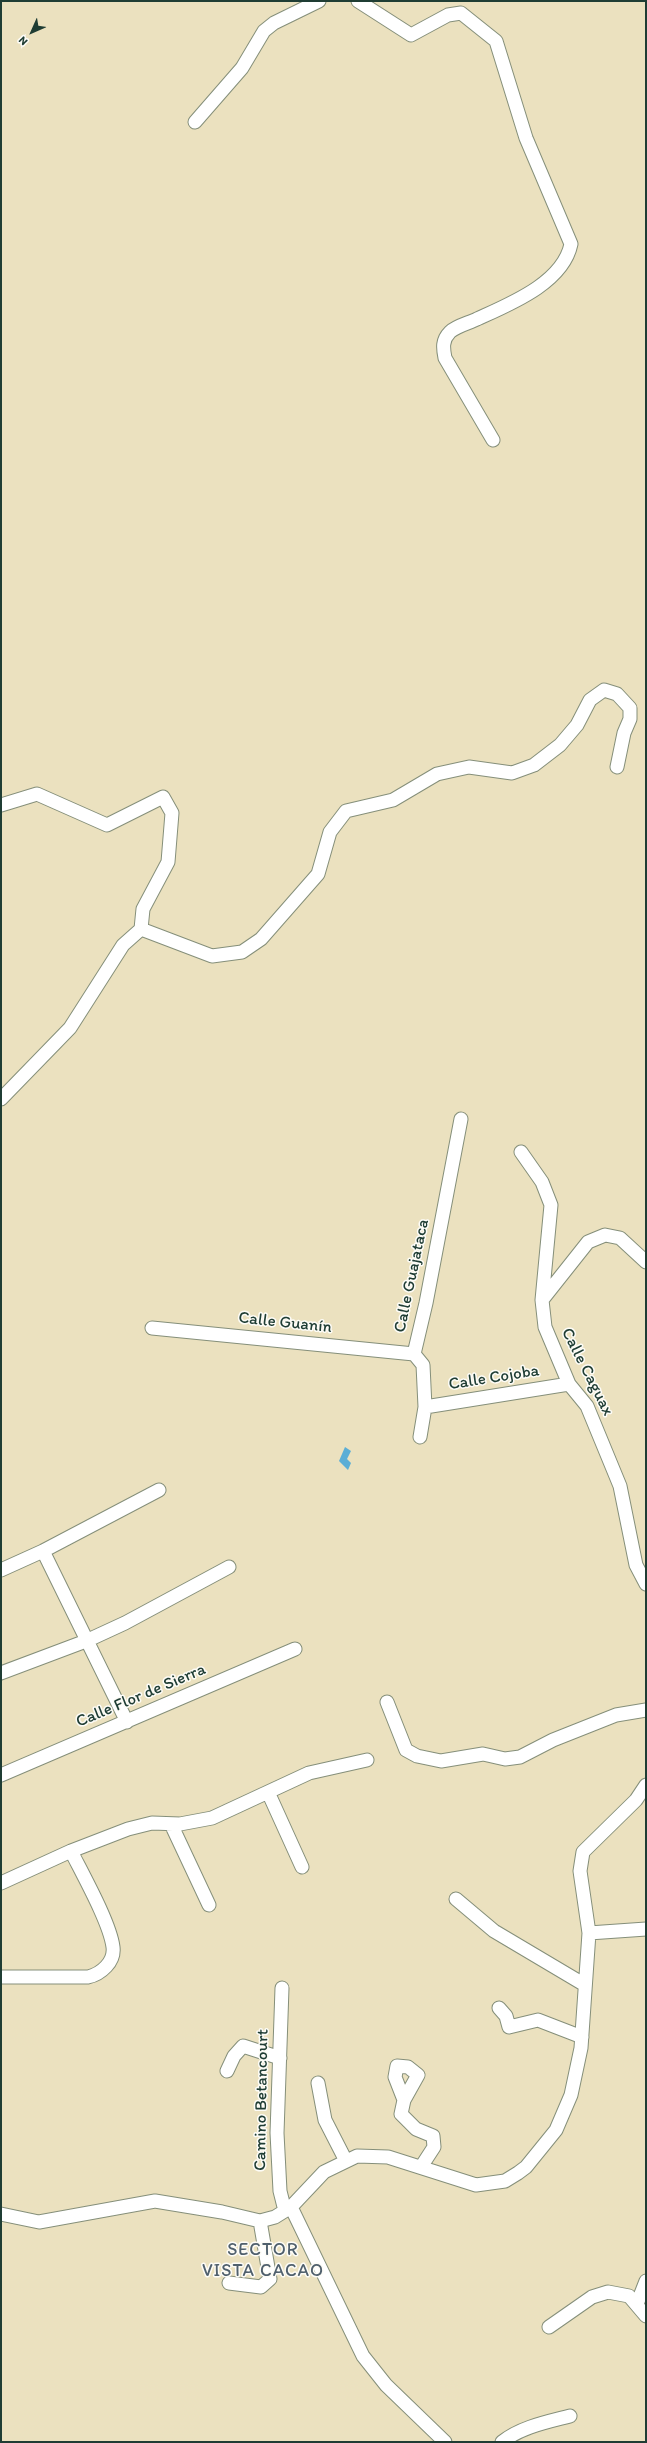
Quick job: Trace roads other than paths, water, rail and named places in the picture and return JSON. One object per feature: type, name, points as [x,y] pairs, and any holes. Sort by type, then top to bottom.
[{"type":"street","points":[[195,122],[242,68],[264,31],[274,23],[319,1]]},
{"type":"street","points":[[358,1],[411,35],[448,15],[461,13],[496,41],[526,138],[571,244],[569,256],[562,268],[544,283],[494,311],[450,331],[445,338],[443,346],[445,358],[493,440]]},
{"type":"street","points":[[141,929],[212,956],[242,952],[261,939],[318,874],[330,832],[346,811],[393,800],[437,774],[469,767],[512,773],[534,765],[560,745],[578,725],[590,700],[604,690],[617,694],[630,708],[630,719],[624,733],[617,767]]},
{"type":"street","points":[[1,805],[37,794],[107,825],[163,796],[172,813],[168,862],[143,909],[141,929],[123,945],[70,1028],[1,1099]]},
{"type":"street","name":"Calle Guajataca","points":[[420,1437],[425,1407],[423,1365],[414,1354],[426,1303],[461,1119]]},
{"type":"street","name":"Calle Caguax","points":[[521,1152],[542,1182],[551,1206],[542,1300],[545,1327],[569,1384],[587,1406],[620,1486],[636,1564],[646,1584]]},
{"type":"street","points":[[542,1300],[588,1242],[605,1235],[620,1238],[646,1262]]},
{"type":"street","name":"Calle Guanín","points":[[152,1328],[414,1354]]},
{"type":"street","name":"Calle Cojoba","points":[[425,1407],[569,1384]]},
{"type":"street","points":[[1,1570],[43,1551],[159,1490]]},
{"type":"street","points":[[43,1551],[127,1722]]},
{"type":"street","points":[[1,1673],[86,1641],[125,1623],[229,1567]]},
{"type":"street","name":"Calle Flor de Sierra","points":[[1,1775],[295,1649]]},
{"type":"street","points":[[387,1702],[406,1750],[418,1756],[441,1761],[483,1754],[506,1758],[520,1757],[553,1740],[616,1715],[646,1710]]},
{"type":"street","points":[[1,1883],[72,1851],[128,1829],[152,1823],[180,1824],[212,1818],[309,1773],[366,1760]]},
{"type":"street","points":[[1,2214],[39,2222],[155,2201],[208,2209],[260,2221],[288,2209],[324,2172],[357,2156],[388,2157],[476,2185],[505,2181],[526,2168],[556,2130],[571,2095],[582,2037],[589,1933],[580,1871],[583,1852],[636,1800],[646,1785]]},
{"type":"street","points":[[268,1792],[302,1867]]},
{"type":"street","points":[[171,1824],[209,1905]]},
{"type":"street","points":[[1,1977],[88,1977],[97,1975],[110,1960],[114,1948],[106,1924],[72,1851]]},
{"type":"street","points":[[456,1899],[494,1931],[585,1985]]},
{"type":"street","points":[[589,1933],[646,1929]]},
{"type":"street","name":"Camino Betancourt","points":[[282,1988],[277,2133],[280,2191],[362,2356],[386,2385],[445,2442]]},
{"type":"street","points":[[499,2008],[506,2016],[509,2027],[538,2020],[582,2037]]},
{"type":"street","points":[[227,2071],[234,2056],[243,2046],[280,2058]]},
{"type":"street","points":[[318,2083],[326,2120],[346,2162]]},
{"type":"street","points":[[404,2100],[401,2114],[416,2129],[433,2136],[434,2147],[421,2167]]},
{"type":"street","points":[[229,2283],[261,2287],[270,2280],[260,2221]]},
{"type":"street","points":[[637,2304],[646,2281]]},
{"type":"street","points":[[549,2327],[592,2297],[608,2292],[629,2296],[646,2316]]},
{"type":"street","points":[[502,2442],[510,2436],[530,2427],[570,2416]]},
{"type":"water","points":[[345,1447],[351,1451],[347,1459],[351,1463],[348,1470],[339,1461]]},
{"type":"district","name":"SECTOR VISTA CACAO","points":[[263,2260]]}]
